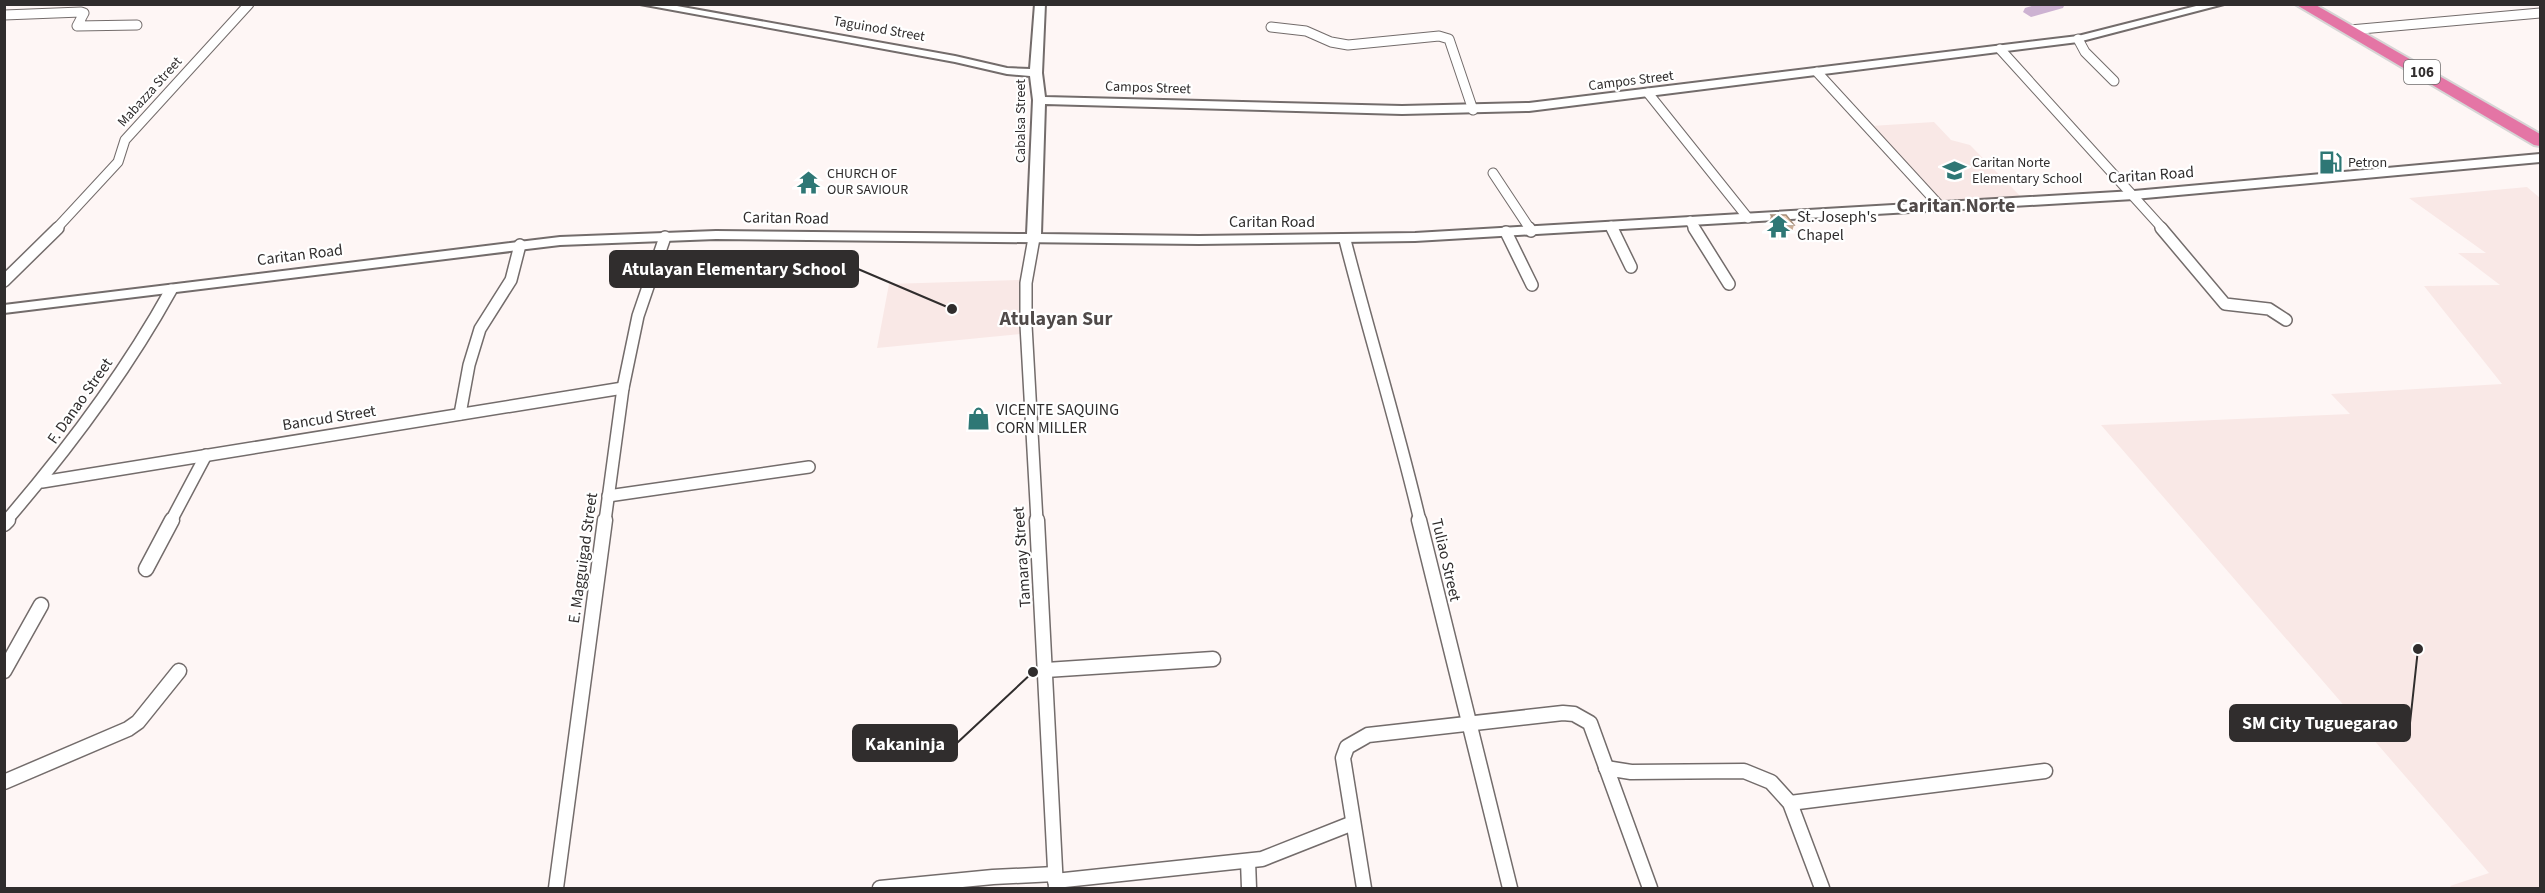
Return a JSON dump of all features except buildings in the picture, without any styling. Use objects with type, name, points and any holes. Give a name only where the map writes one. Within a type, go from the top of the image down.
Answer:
[{"type":"highway","name":"106","points":[[2302,4],[2541,141]]},
{"type":"street","name":"Mabazza Street","points":[[4,280],[102,182],[118,162],[125,140],[249,4]]},
{"type":"street","name":"Taguinod Street","points":[[645,4],[677,7],[955,58],[1007,71],[1036,73]]},
{"type":"street","name":"Cabalsa Street","points":[[1034,238],[1039,100],[1036,73],[1040,4]]},
{"type":"street","name":"Campos Street","points":[[1039,100],[1473,110],[1529,108],[2078,39],[2219,4]]},
{"type":"street","points":[[4,15],[81,12],[84,13],[77,26],[137,25]]},
{"type":"street","points":[[2350,30],[2541,12]]},
{"type":"street","points":[[1271,27],[1306,31],[1331,42],[1348,45],[1439,36],[1449,39],[1473,110]]},
{"type":"street","points":[[2078,39],[2085,52],[2114,81]]},
{"type":"street","points":[[2000,49],[2134,195],[2225,304],[2269,309],[2286,320]]},
{"type":"street","points":[[1817,72],[1940,206]]},
{"type":"street","points":[[1648,93],[1748,218]]},
{"type":"street","name":"Caritan Road","points":[[4,309],[520,245],[717,235],[1345,240],[2134,195],[2541,158]]},
{"type":"street","points":[[1493,173],[1531,231]]},
{"type":"street","points":[[1690,221],[1730,284]]},
{"type":"street","points":[[1611,226],[1631,267]]},
{"type":"street","points":[[1506,232],[1532,285]]},
{"type":"street","name":"E. Magguigad Street","points":[[556,888],[622,388],[638,316],[665,237]]},
{"type":"street","name":"Tamaray Street","points":[[1034,238],[1026,284],[1026,325],[1046,670],[1055,881]]},
{"type":"street","name":"Tuliao Street","points":[[1345,240],[1367,328],[1402,445],[1510,888]]},
{"type":"street","points":[[460,414],[469,365],[480,329],[511,280],[520,245]]},
{"type":"street","name":"F. Danao Street","points":[[4,524],[42,482],[149,331],[171,290]]},
{"type":"street","name":"Bancud Street","points":[[42,482],[622,388]]},
{"type":"street","points":[[146,569],[206,455]]},
{"type":"street","points":[[608,496],[809,467]]},
{"type":"street","points":[[4,671],[41,605]]},
{"type":"street","points":[[1046,670],[1213,659]]},
{"type":"street","points":[[4,782],[128,729],[138,722],[179,671]]},
{"type":"street","points":[[1364,888],[1343,758],[1347,747],[1368,735],[1574,714],[1590,723],[1650,888]]},
{"type":"street","points":[[1606,768],[1631,772],[1744,771],[1771,782],[1790,803],[1822,888]]},
{"type":"street","points":[[1790,803],[2045,771]]},
{"type":"street","points":[[880,888],[1055,881],[1248,861],[1275,855],[1290,846],[1353,823]]},
{"type":"street","points":[[1248,861],[1249,888]]},
{"type":"shaded area","name":"Caritan Norte Elementary School","points":[[1934,122],[1951,140],[1970,145],[2021,197],[1941,201],[1871,126]]},
{"type":"shaded area","points":[[2527,187],[2540,198],[2540,888],[2452,888],[2450,886],[2489,873],[2101,425],[2350,414],[2331,394],[2502,384],[2424,286],[2500,285],[2458,253],[2486,253],[2409,198]]},
{"type":"shaded area","points":[[1020,280],[1020,334],[877,348],[889,284]]},
{"type":"waterway","points":[[2031,12],[2057,4]]},
{"type":"place","name":"Petron","points":[[2330,163]]},
{"type":"place","name":"Caritan Norte Elementary School","points":[[1954,171]]},
{"type":"place","name":"CHURCH OF OUR SAVIOUR","points":[[809,182]]},
{"type":"place","name":"St. Joseph's Chapel","points":[[1779,226]]},
{"type":"place","name":"Atulayan Elementary School","points":[[952,309]]},
{"type":"place","name":"VICENTE SAQUING CORN MILLER","points":[[978,419]]},
{"type":"place","name":"SM City Tuguegarao","points":[[2418,649]]},
{"type":"place","name":"Kakaninja","points":[[1033,672]]},
{"type":"district","name":"Caritan Norte","points":[[1956,206]]},
{"type":"district","name":"Atulayan Sur","points":[[1056,319]]}]
